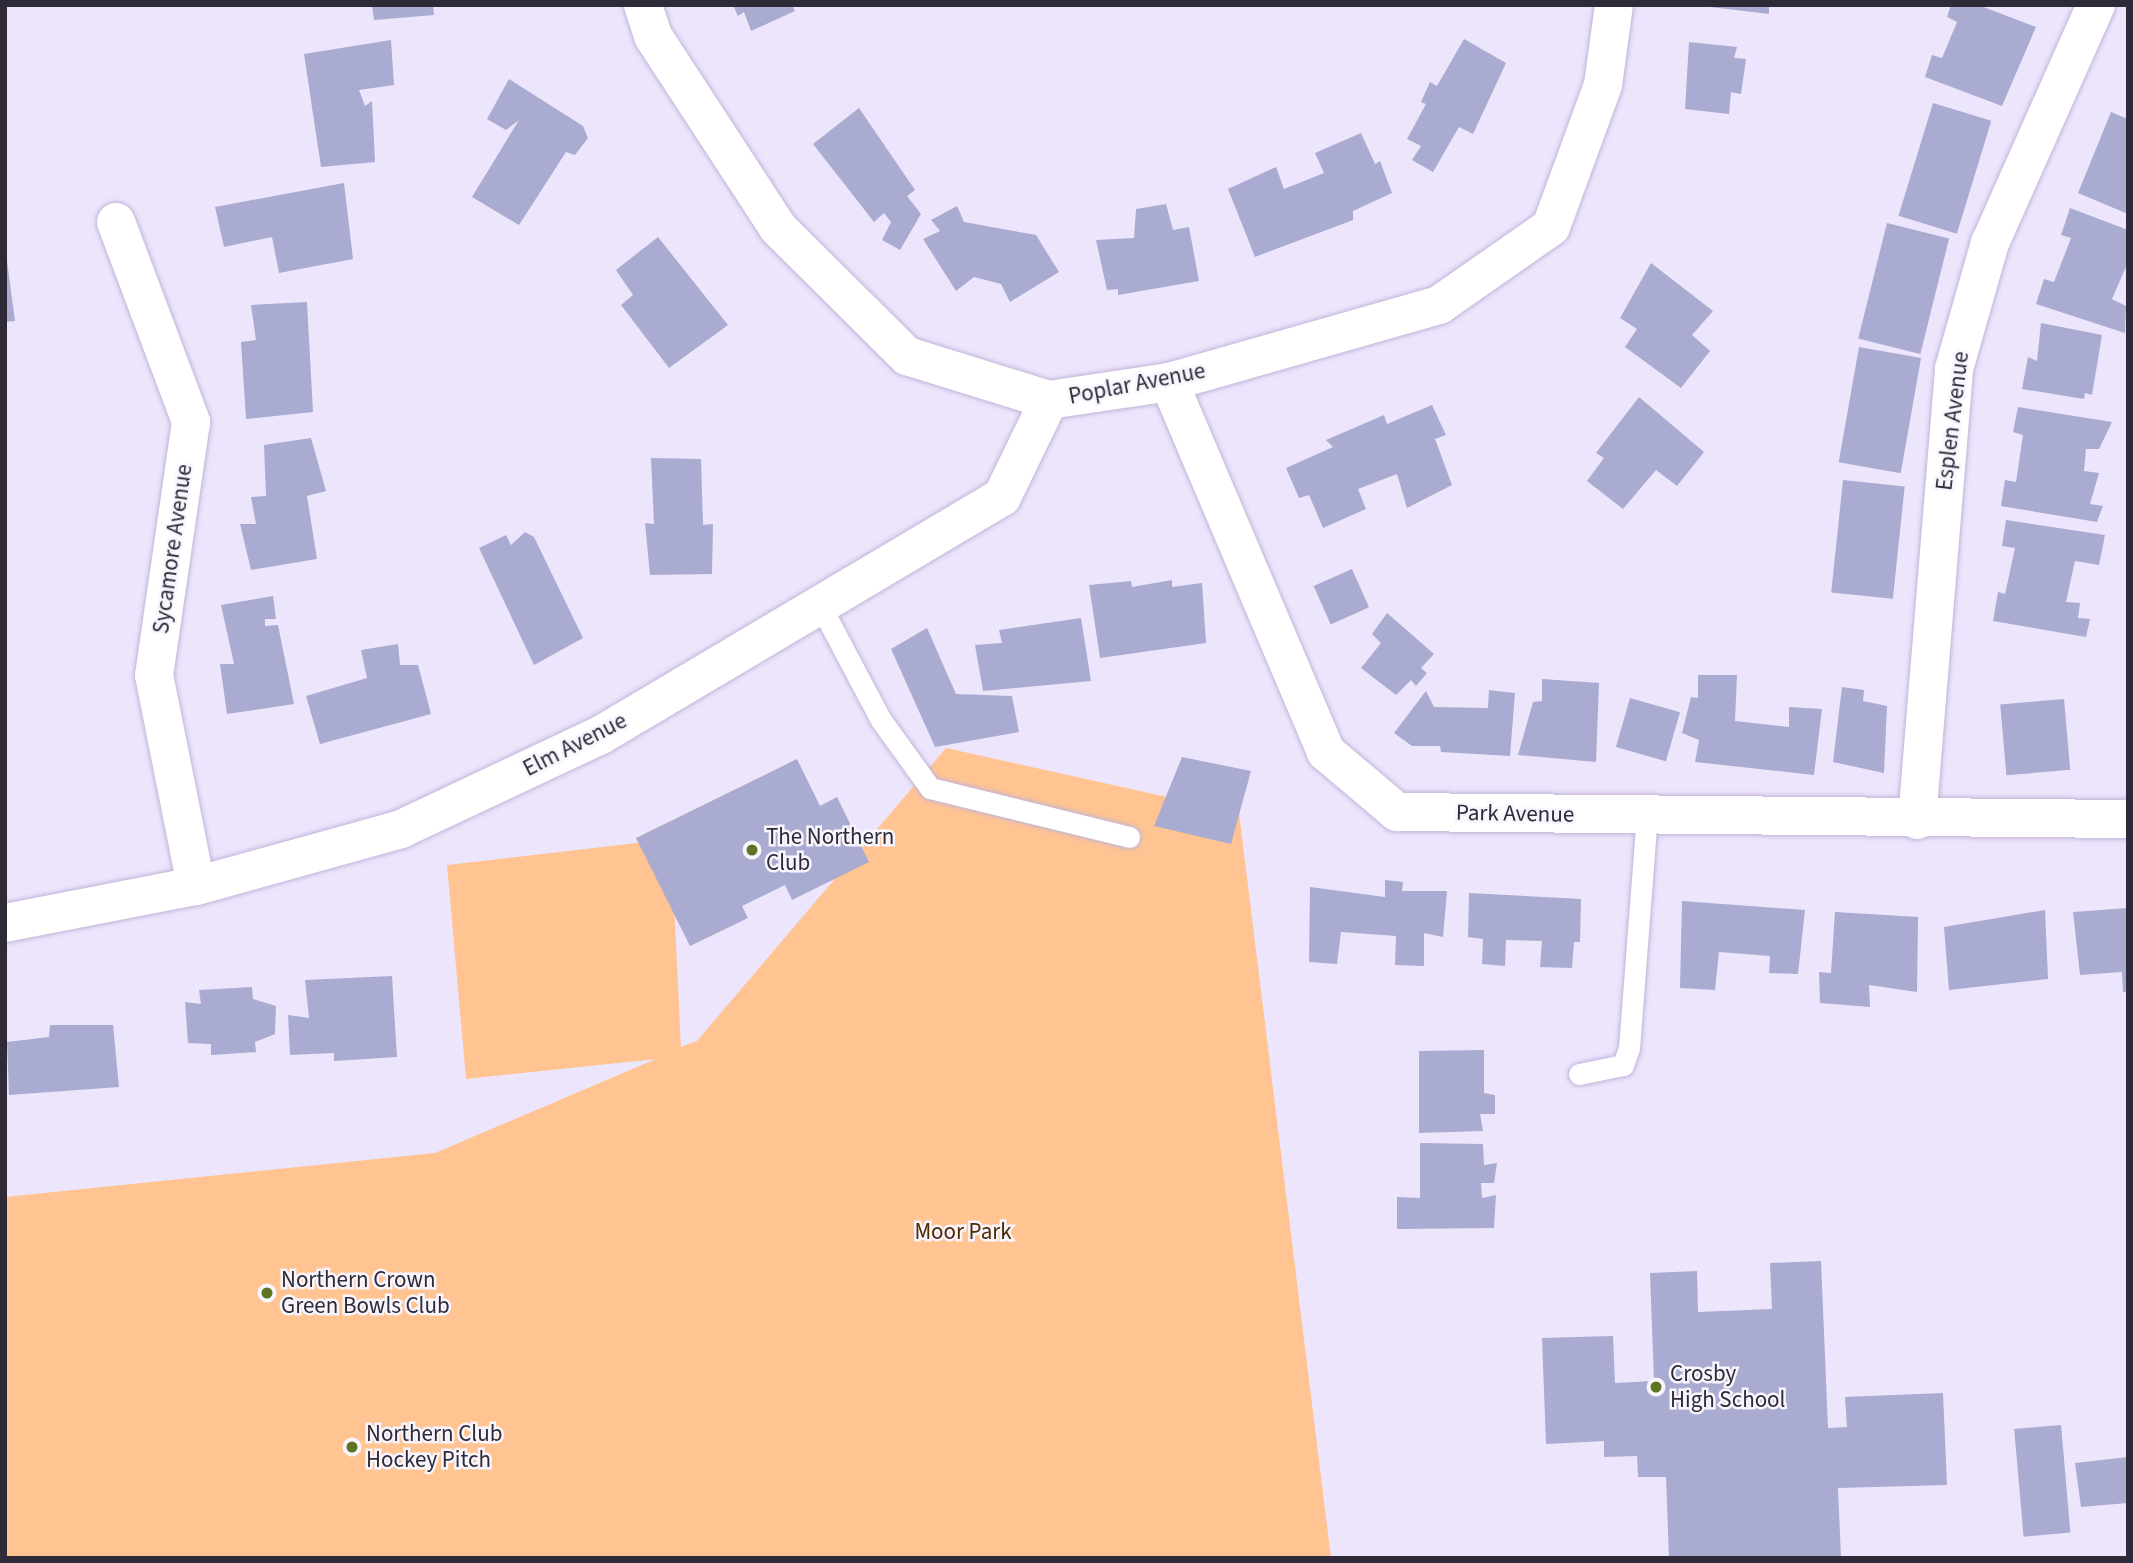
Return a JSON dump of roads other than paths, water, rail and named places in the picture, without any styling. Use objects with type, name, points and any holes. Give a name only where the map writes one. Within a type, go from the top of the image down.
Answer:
[{"type":"street","name":"Poplar Avenue","points":[[643,5],[653,36],[778,228],[908,356],[1049,401],[1169,382],[1439,305],[1551,227],[1603,85],[1614,5]]},
{"type":"street","name":"Esplen Avenue","points":[[1917,820],[1954,369],[1990,243],[2096,5]]},
{"type":"street","name":"Sycamore Avenue","points":[[116,222],[191,422],[154,675],[196,886]]},
{"type":"street","name":"Park Avenue","points":[[1169,382],[1326,752],[1397,812],[1917,820],[2128,818]]},
{"type":"street","name":"Elm Avenue","points":[[5,923],[196,886],[401,829],[601,735],[1002,497],[1049,401]]},
{"type":"lane","points":[[820,605],[881,720],[930,788],[1129,837]]},
{"type":"lane","points":[[1578,1073],[1623,1065],[1629,1048],[1647,816]]},
{"type":"place","name":"The Northern Club","points":[[752,850]]},
{"type":"place","name":"Northern Crown Green Bowls Club","points":[[267,1293]]},
{"type":"place","name":"Crosby High School","points":[[1656,1387]]},
{"type":"place","name":"Northern Club Hockey Pitch","points":[[352,1447]]},
{"type":"park label","name":"Moor Park","points":[[963,1232]]}]
